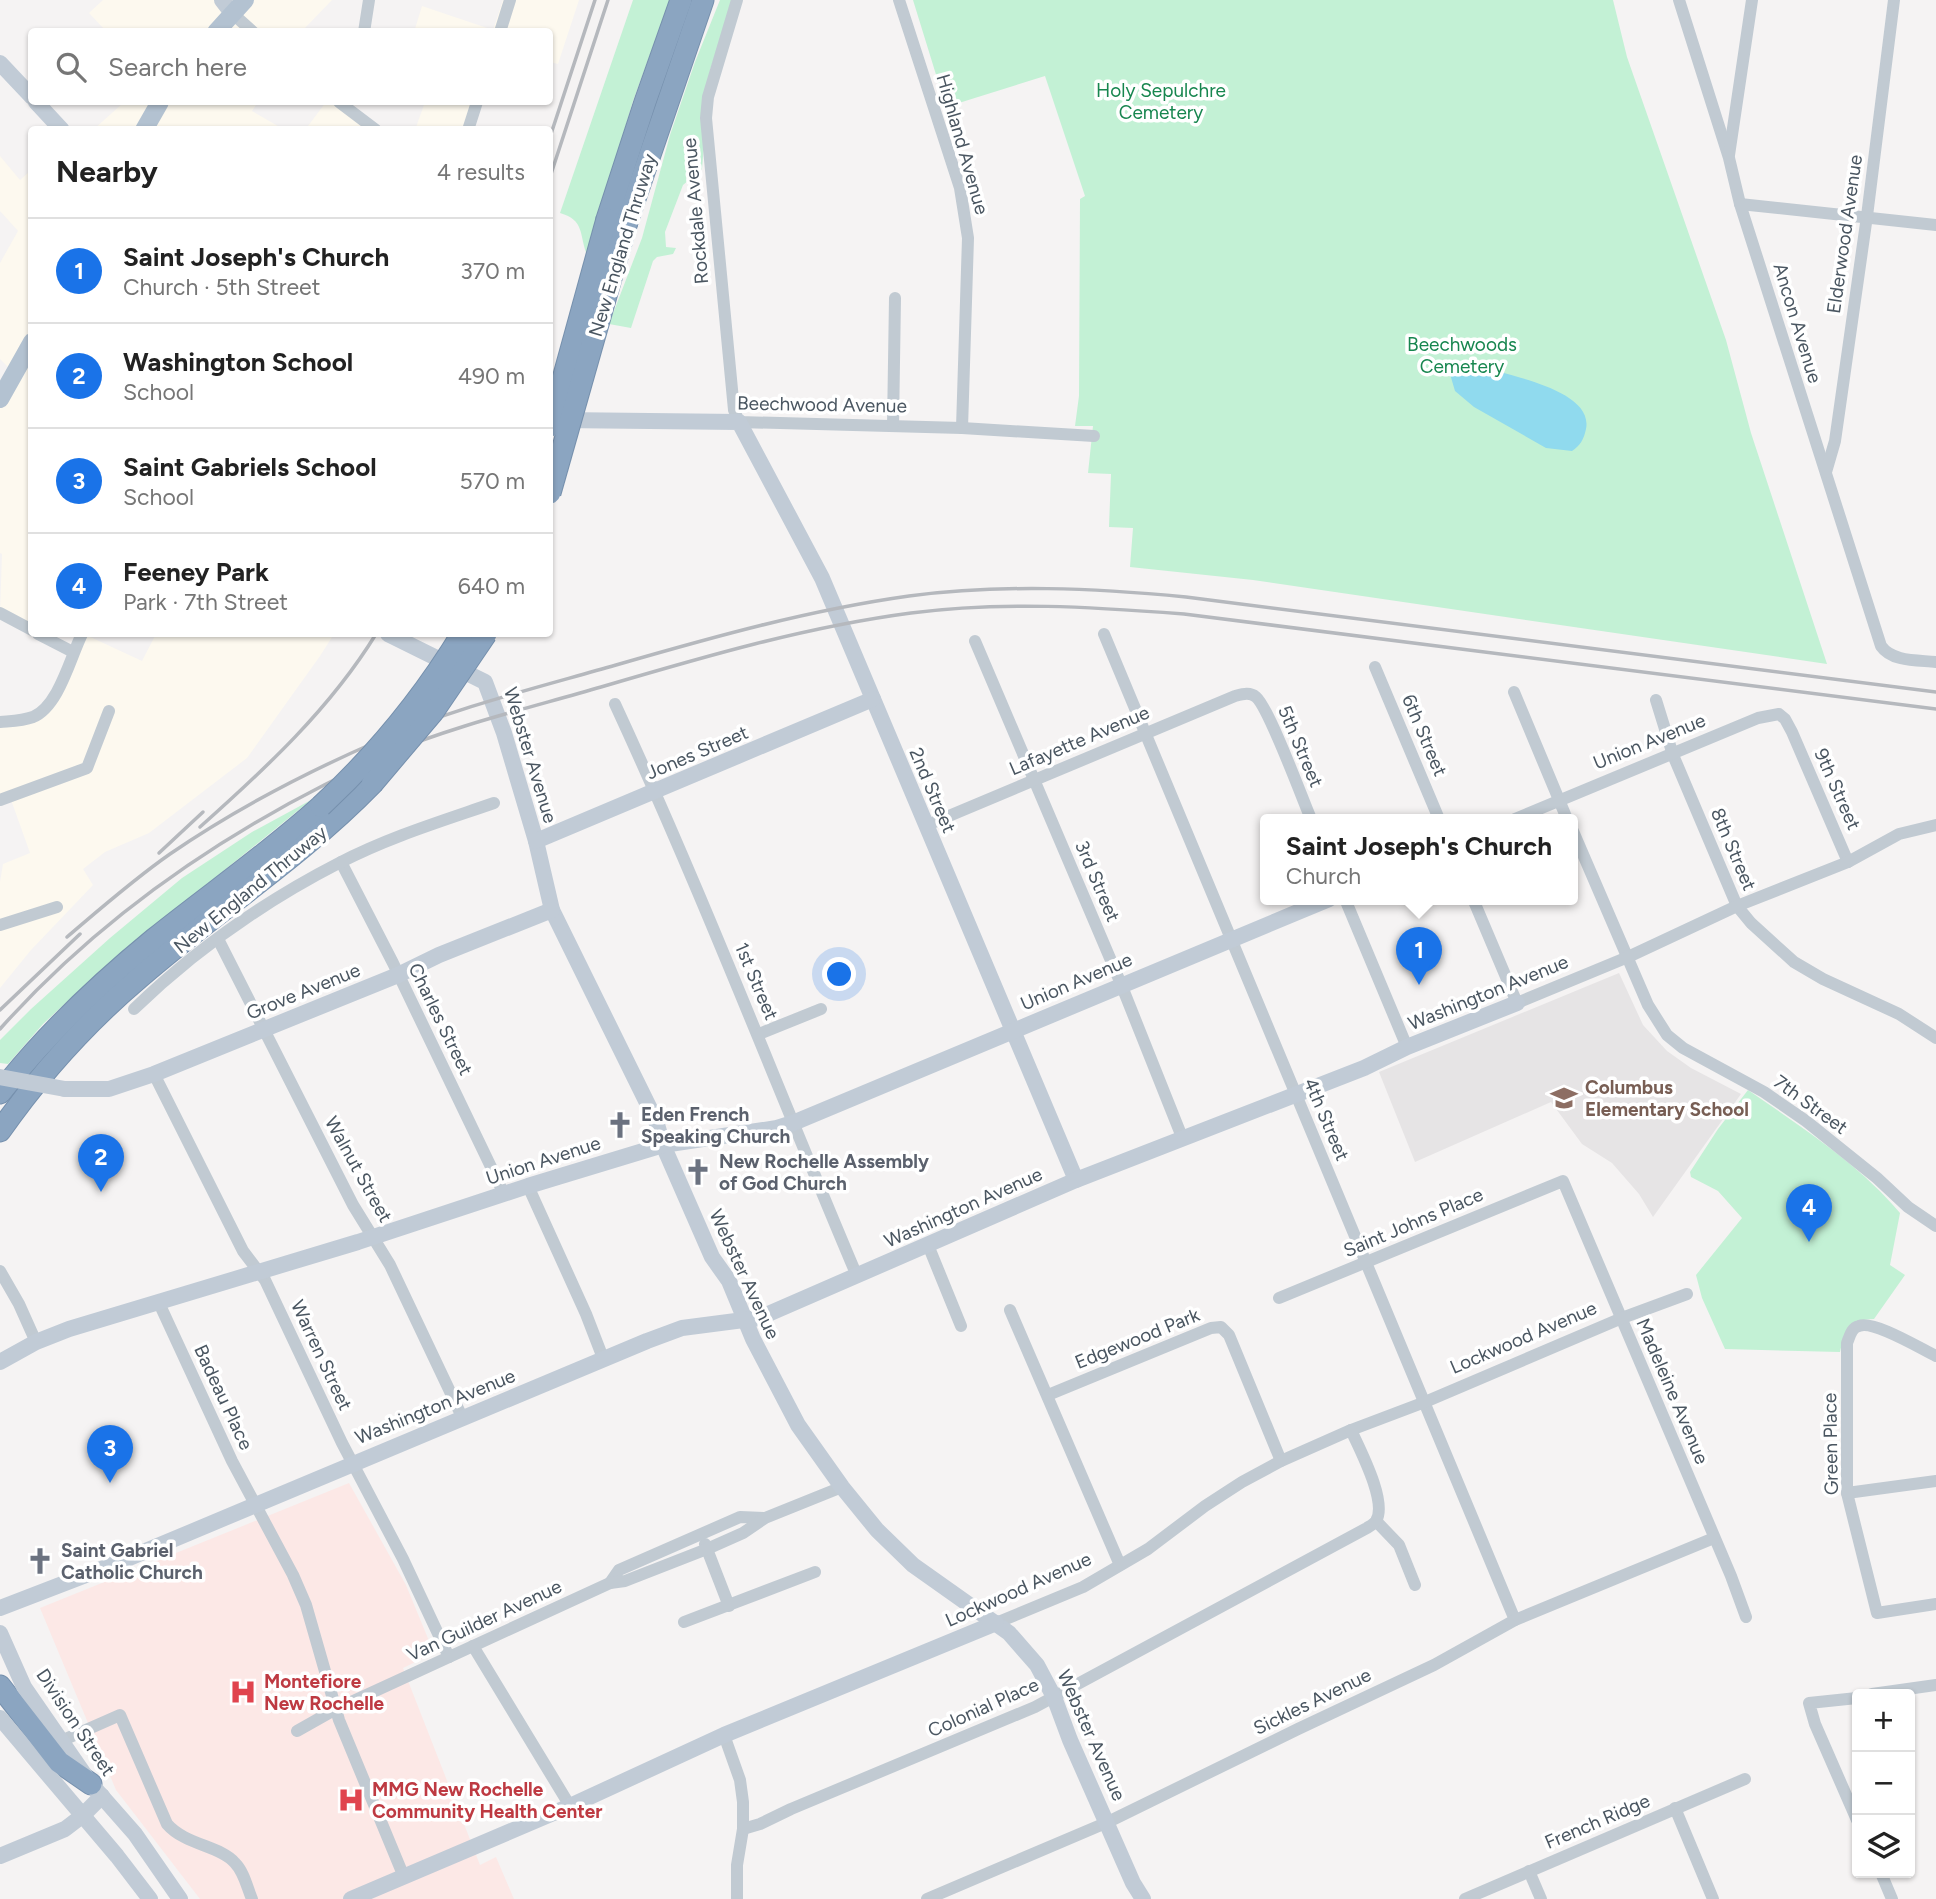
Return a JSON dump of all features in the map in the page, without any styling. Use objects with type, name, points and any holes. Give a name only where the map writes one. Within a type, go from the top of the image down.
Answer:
[{"type":"highway","name":"New England Thruway","points":[[553,481],[645,102],[681,0]]},
{"type":"highway","name":"New England Thruway","points":[[553,414],[617,221],[703,0]]},
{"type":"highway","name":"New England Thruway","points":[[0,1093],[44,1041],[98,987],[156,938],[270,850],[361,767],[399,724],[461,637]]},
{"type":"highway","name":"New England Thruway","points":[[0,1131],[58,1056],[112,1002],[305,847],[372,784],[428,720],[484,637]]},
{"type":"highway","points":[[0,1686],[59,1762],[96,1790]]},
{"type":"main road","points":[[218,28],[227,7],[245,0]]},
{"type":"main road","points":[[146,126],[158,105]]},
{"type":"main road","points":[[0,399],[26,369]]},
{"type":"street","points":[[365,28],[369,0]]},
{"type":"street","points":[[501,28],[510,0]]},
{"type":"street","name":"Rockdale Avenue","points":[[737,0],[708,97],[706,118],[734,410],[738,422]]},
{"type":"street","name":"Highland Avenue","points":[[899,0],[960,188],[966,219],[968,238],[962,428]]},
{"type":"street","name":"Ancon Avenue","points":[[1679,0],[1729,158],[1740,204],[1876,630],[1884,650],[1889,654],[1936,662]]},
{"type":"street","points":[[1729,158],[1752,0]]},
{"type":"street","name":"Elderwood Avenue","points":[[1826,472],[1835,441],[1894,0]]},
{"type":"street","points":[[227,7],[249,28]]},
{"type":"street","points":[[0,63],[28,93]]},
{"type":"street","points":[[39,105],[58,126]]},
{"type":"street","points":[[346,105],[371,126]]},
{"type":"street","points":[[469,126],[476,105]]},
{"type":"street","points":[[1740,204],[1936,225]]},
{"type":"street","points":[[893,426],[895,298]]},
{"type":"street","name":"Beechwood Avenue","points":[[553,423],[738,422],[962,428],[1094,436]]},
{"type":"street","name":"2nd Street","points":[[738,422],[822,578],[1076,1180]]},
{"type":"street","points":[[0,613],[28,628]]},
{"type":"street","name":"4th Street","points":[[1104,634],[1515,1620]]},
{"type":"street","points":[[44,637],[73,652]]},
{"type":"street","points":[[0,722],[21,720],[43,711],[53,701],[80,637]]},
{"type":"street","name":"Webster Avenue","points":[[393,637],[485,682],[504,733],[536,841],[552,910],[656,1121],[663,1145],[712,1257],[729,1281],[752,1339],[798,1425],[842,1487],[877,1530],[913,1565],[996,1623],[1030,1655],[1054,1697],[1133,1883],[1143,1899]]},
{"type":"street","name":"3rd Street","points":[[975,642],[1121,985],[1182,1137]]},
{"type":"street","name":"6th Street","points":[[1376,667],[1437,814]]},
{"type":"street","points":[[1514,692],[1565,814]]},
{"type":"street","name":"Lafayette Avenue","points":[[925,826],[1236,695],[1249,693]]},
{"type":"street","name":"5th Street","points":[[1249,693],[1256,696],[1267,714],[1309,814]]},
{"type":"street","name":"Jones Street","points":[[536,841],[873,699]]},
{"type":"street","name":"8th Street","points":[[1656,700],[1673,755],[1738,906],[1751,923],[1794,961],[1823,979],[1899,1014],[1936,1038]]},
{"type":"street","name":"1st Street","points":[[615,704],[656,792],[759,1034],[857,1276]]},
{"type":"street","points":[[0,800],[88,768],[109,711]]},
{"type":"street","name":"Union Avenue","points":[[1526,814],[1766,715],[1779,714],[1792,732]]},
{"type":"street","name":"9th Street","points":[[1792,732],[1848,862]]},
{"type":"street","points":[[134,1009],[177,970],[257,911],[341,862],[411,831],[495,803]]},
{"type":"street","name":"Washington Avenue","points":[[0,1608],[117,1563],[603,1358],[682,1328],[759,1318],[1076,1180],[1364,1068],[1628,957],[1738,906],[1848,862],[1899,834],[1936,825]]},
{"type":"street","name":"7th Street","points":[[1578,842],[1648,1005],[1667,1035],[1683,1048],[1764,1092],[1806,1121],[1877,1178],[1908,1207],[1936,1226]]},
{"type":"street","name":"Charles Street","points":[[341,862],[504,1194]]},
{"type":"street","name":"Union Avenue","points":[[0,1362],[69,1329],[663,1145],[777,1128],[793,1123],[1315,905]]},
{"type":"street","points":[[1348,905],[1408,1048]]},
{"type":"street","points":[[1476,905],[1517,1003]]},
{"type":"street","points":[[0,925],[57,907]]},
{"type":"street","name":"Grove Avenue","points":[[0,1077],[65,1089],[108,1089],[154,1074],[552,910]]},
{"type":"street","name":"Walnut Street","points":[[218,939],[353,1205],[374,1236],[463,1419]]},
{"type":"street","points":[[759,1034],[821,1009]]},
{"type":"street","name":"Warren Street","points":[[154,1074],[243,1251],[265,1280],[449,1657]]},
{"type":"street","name":"Saint Johns Place","points":[[1279,1298],[1563,1181]]},
{"type":"street","name":"Madeleine Avenue","points":[[1563,1181],[1746,1616]]},
{"type":"street","points":[[528,1186],[603,1358]]},
{"type":"street","points":[[928,1245],[961,1326]]},
{"type":"street","points":[[0,1270],[37,1342]]},
{"type":"street","name":"Lockwood Avenue","points":[[351,1899],[570,1806],[724,1735],[1073,1591],[1148,1549],[1233,1488],[1281,1461],[1622,1318],[1687,1294]]},
{"type":"street","name":"Badeau Place","points":[[159,1303],[254,1506],[306,1605],[336,1709],[404,1877]]},
{"type":"street","points":[[1010,1310],[1120,1565]]},
{"type":"street","name":"Green Place","points":[[1936,1356],[1869,1324],[1856,1327],[1847,1343],[1847,1493],[1877,1613],[1936,1604]]},
{"type":"street","name":"Edgewood Park","points":[[1048,1395],[1210,1328],[1221,1327],[1226,1329],[1229,1335],[1281,1461]]},
{"type":"street","points":[[1351,1430],[1373,1482],[1379,1510],[1376,1521],[1399,1545],[1415,1585]]},
{"type":"street","points":[[1847,1493],[1936,1480]]},
{"type":"street","name":"Van Guilder Avenue","points":[[297,1731],[336,1709],[610,1583],[625,1581],[707,1549],[743,1533],[765,1518],[842,1487]]},
{"type":"street","name":"Van Guilder Avenue","points":[[610,1583],[619,1570],[740,1517],[765,1518]]},
{"type":"street","name":"Colonial Place","points":[[743,1829],[1054,1697],[1352,1537],[1376,1521]]},
{"type":"street","points":[[700,1534],[729,1606]]},
{"type":"street","name":"Sickles Avenue","points":[[927,1899],[1108,1822],[1434,1665],[1515,1620],[1714,1538]]},
{"type":"street","points":[[684,1622],[815,1572]]},
{"type":"street","name":"Division Street","points":[[0,1633],[24,1687],[96,1790],[135,1834],[180,1899]]},
{"type":"street","points":[[473,1646],[570,1806]]},
{"type":"street","points":[[1906,1689],[1936,1685]]},
{"type":"street","points":[[1852,1699],[1809,1703],[1815,1724],[1855,1815]]},
{"type":"street","points":[[61,1741],[120,1715],[167,1824],[185,1838],[234,1862],[241,1871],[252,1899]]},
{"type":"street","points":[[0,1718],[150,1899]]},
{"type":"street","points":[[724,1735],[740,1780],[743,1829],[737,1865],[737,1899]]},
{"type":"street","name":"French Ridge","points":[[1465,1899],[1745,1779]]},
{"type":"street","points":[[0,1856],[65,1829],[82,1816],[96,1790]]},
{"type":"street","points":[[1675,1808],[1713,1899]]},
{"type":"street","points":[[1529,1871],[1541,1899]]},
{"type":"street","points":[[1883,1878],[1892,1899]]},
{"type":"shaded area","points":[[103,0],[332,0],[305,28],[103,28],[89,13]]},
{"type":"shaded area","points":[[503,0],[579,0],[558,64],[553,63],[553,28],[494,28]]},
{"type":"shaded area","points":[[422,6],[487,28],[415,28]]},
{"type":"shaded area","points":[[121,105],[256,105],[252,111],[278,126],[97,126]]},
{"type":"shaded area","points":[[324,105],[339,105],[366,126],[308,126]]},
{"type":"shaded area","points":[[424,105],[476,105],[468,126],[416,126]]},
{"type":"shaded area","points":[[0,156],[20,180],[28,173],[28,627],[0,613],[0,394],[13,372],[0,359],[0,263],[18,231],[0,211]]},
{"type":"shaded area","points":[[85,637],[90,637],[142,661],[154,637],[332,637],[247,758],[149,833],[105,852],[83,869],[93,885],[31,950],[0,988],[0,882],[3,864],[30,853],[9,794],[0,797],[0,721],[36,717]]},
{"type":"shaded area","name":"Columbus Elementary School","points":[[1619,973],[1643,1025],[1667,1051],[1691,1068],[1741,1094],[1653,1217],[1639,1194],[1612,1163],[1582,1144],[1551,1102],[1415,1162],[1379,1072]]},
{"type":"shaded area","name":"Montefiore New Rochelle","points":[[349,1483],[406,1585],[434,1653],[403,1668],[480,1865],[496,1857],[514,1899],[200,1899],[116,1790],[40,1608]]},
{"type":"green space","points":[[633,0],[670,0],[633,101],[587,255],[577,224],[560,213]]},
{"type":"green space","points":[[720,0],[734,0],[710,70],[702,169],[683,185],[665,232],[666,247],[676,248],[673,254],[657,257],[653,261],[631,328],[609,324],[642,238],[670,135],[695,62]]},
{"type":"green space","name":"Beechwoods Cemetery","points":[[913,0],[1613,0],[1627,57],[1726,340],[1751,433],[1827,664],[1253,580],[1130,567],[1133,528],[1109,527],[1111,474],[1088,473],[1093,426],[1075,426],[1079,396],[1080,199],[1085,196],[1045,76],[946,107]]},
{"type":"green space","points":[[311,800],[100,971],[43,1024],[8,1064],[0,1063],[0,1040],[110,938],[182,878],[252,832]]},
{"type":"green space","points":[[1748,1090],[1847,1162],[1900,1213],[1890,1265],[1905,1275],[1874,1319],[1859,1321],[1850,1327],[1840,1352],[1725,1349],[1702,1298],[1696,1275],[1742,1218],[1718,1191],[1691,1177],[1690,1172]]},
{"type":"water","points":[[1468,363],[1542,385],[1569,398],[1580,407],[1585,417],[1583,439],[1572,451],[1546,448],[1474,407],[1455,391],[1450,374]]},
{"type":"railway","points":[[553,128],[595,0]]},
{"type":"railway","points":[[553,168],[608,0]]},
{"type":"railway","points":[[67,937],[117,894],[219,822],[296,779],[405,730],[495,699],[725,635],[835,609],[909,596],[978,590],[1048,589],[1186,597],[1936,692]]},
{"type":"railway","points":[[0,1029],[72,956],[151,891],[236,834],[369,762],[464,726],[678,665],[754,644],[871,619],[945,609],[1013,606],[1081,607],[1184,614],[1936,709]]},
{"type":"railway","points":[[200,827],[272,760],[317,713],[374,637]]},
{"type":"railway","points":[[159,853],[203,812]]},
{"type":"railway","points":[[0,1010],[80,934]]},
{"type":"place","name":"Saint Joseph's Church","points":[[1419,985]]},
{"type":"place","name":"Columbus Elementary School","points":[[1564,1098]]},
{"type":"place","name":"Eden French Speaking Church","points":[[620,1125]]},
{"type":"place","name":"New Rochelle Assembly of God Church","points":[[698,1172]]},
{"type":"place","name":"Washington School","points":[[101,1192]]},
{"type":"place","name":"Feeney Park","points":[[1809,1242]]},
{"type":"place","name":"Saint Gabriels School","points":[[110,1483]]},
{"type":"place","name":"Saint Gabriel Catholic Church","points":[[40,1561]]},
{"type":"place","name":"Montefiore New Rochelle","points":[[243,1692]]},
{"type":"place","name":"MMG New Rochelle Community Health Center","points":[[351,1800]]},
{"type":"park label","name":"Holy Sepulchre Cemetery","points":[[1161,101]]}]
